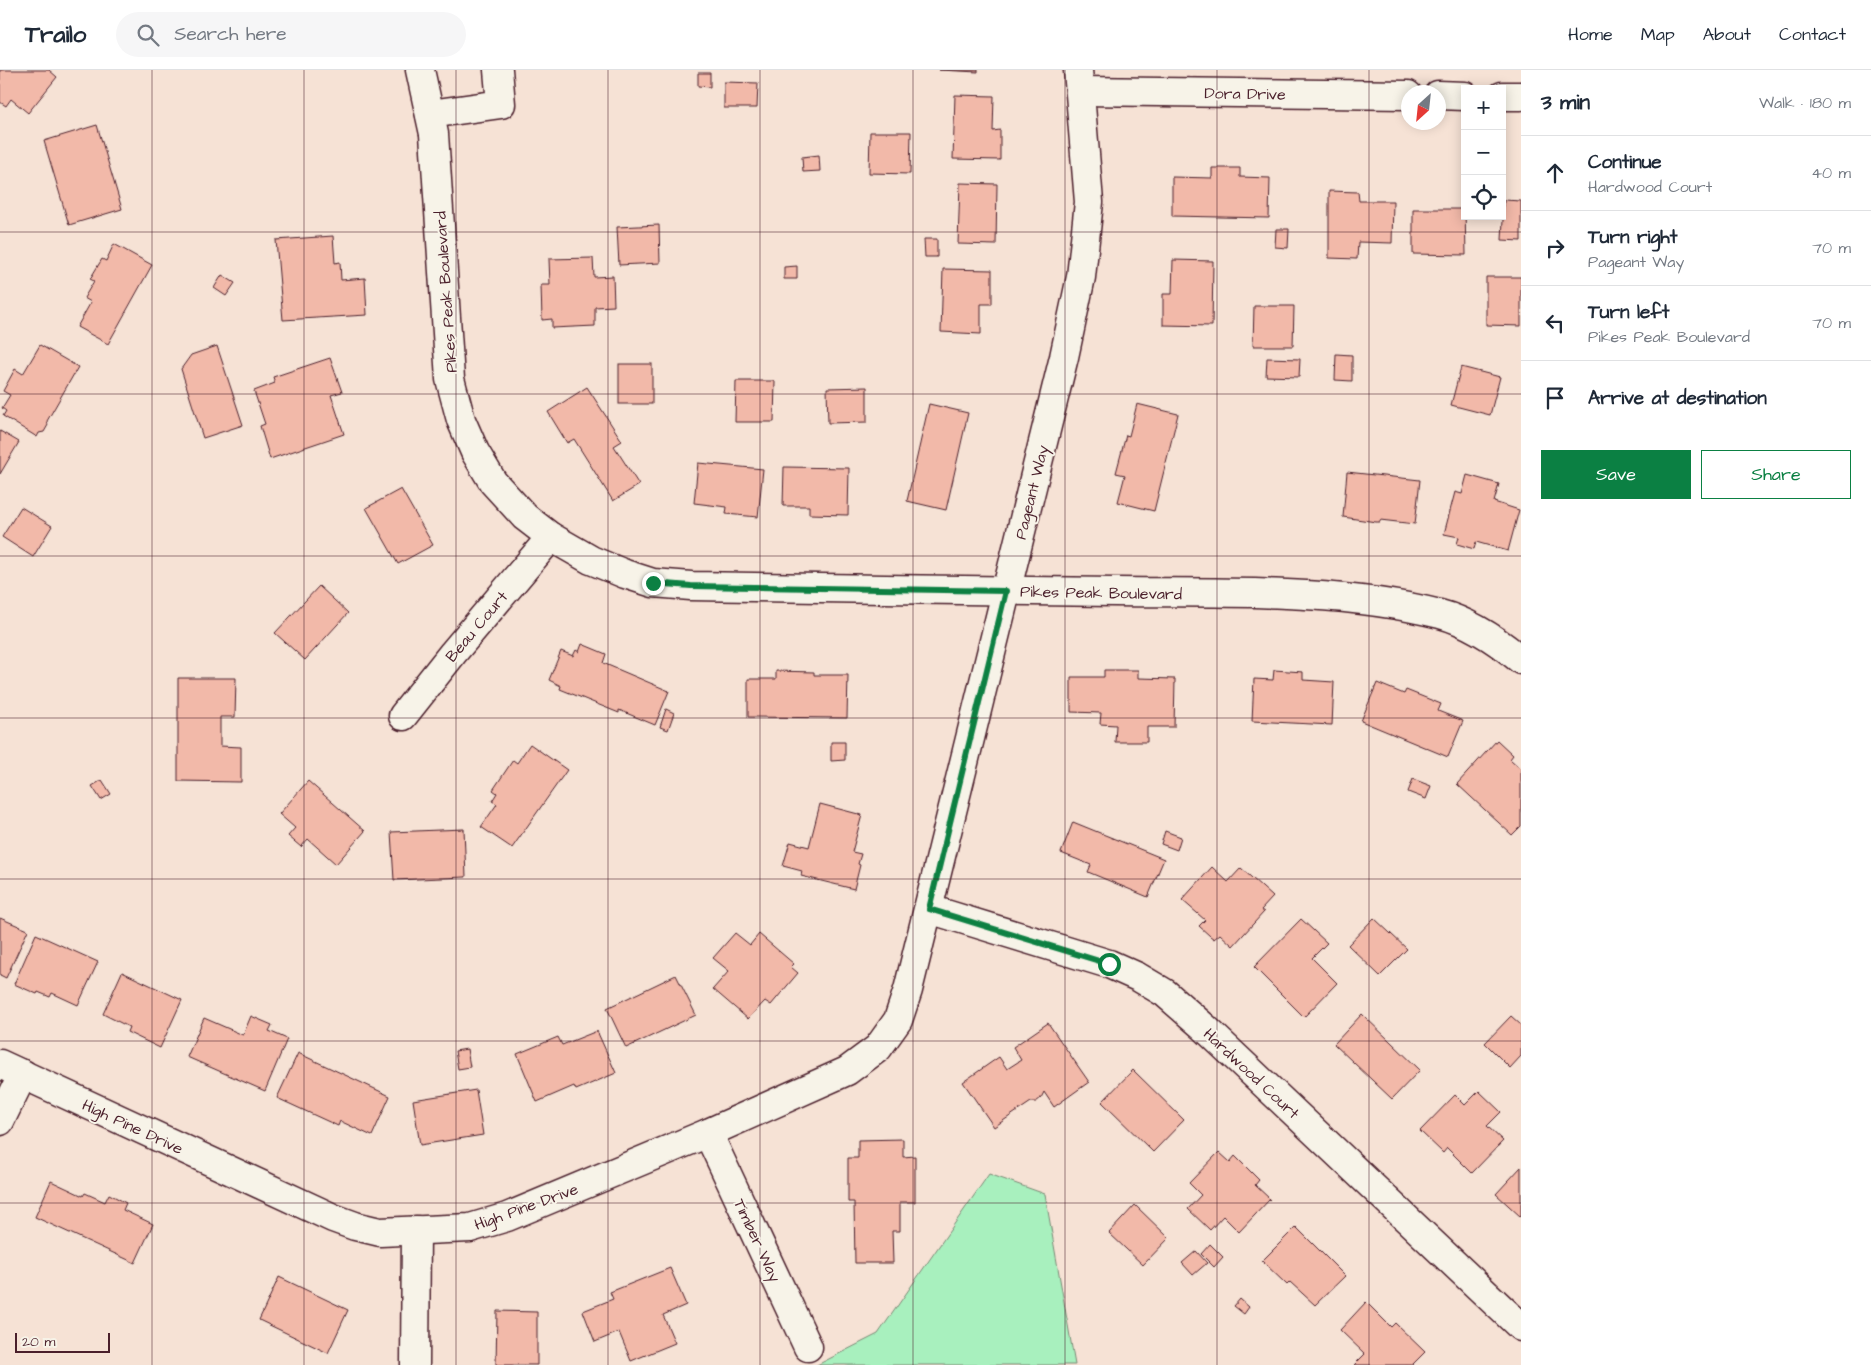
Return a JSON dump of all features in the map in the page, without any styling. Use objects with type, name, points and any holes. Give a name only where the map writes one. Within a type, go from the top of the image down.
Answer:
[{"type":"street","name":"Pikes Peak Boulevard","points":[[420,70],[434,134],[450,378],[461,420],[475,452],[493,482],[525,517],[551,538],[590,560],[653,583],[691,586],[1254,594],[1369,600],[1442,615],[1473,628],[1503,645],[1521,660]]},
{"type":"street","points":[[430,114],[501,104],[498,70]]},
{"type":"street","name":"Dora Drive","points":[[1079,80],[1401,95]]},
{"type":"street","name":"Pageant Way","points":[[929,909],[1064,357],[1081,277],[1089,202],[1079,80]]},
{"type":"street","points":[[1446,95],[1461,96]]},
{"type":"street","points":[[1506,96],[1521,96]]},
{"type":"street","name":"Beau Court","points":[[403,716],[453,653],[551,538]]},
{"type":"street","name":"High Pine Drive","points":[[11,1069],[333,1218],[356,1226],[380,1232],[470,1228],[507,1217],[708,1133],[847,1071],[878,1048],[898,1020],[908,990],[929,909]]},
{"type":"street","name":"Hardwood Court","points":[[929,909],[1109,964],[1138,977],[1165,993],[1211,1034],[1521,1327]]},
{"type":"street","points":[[0,1121],[11,1069]]},
{"type":"street","name":"Timber Way","points":[[708,1133],[808,1347]]},
{"type":"street","points":[[415,1365],[416,1230]]},
{"type":"green space","points":[[989,1174],[1045,1194],[1075,1365],[817,1365],[878,1334]]},
{"type":"building","points":[[0,70],[49,70],[57,77],[28,113],[11,99],[6,106],[0,102]]},
{"type":"building","points":[[939,70],[978,70],[978,72]]},
{"type":"building","points":[[698,73],[710,73],[710,87],[698,86]]},
{"type":"building","points":[[724,82],[758,83],[757,108],[724,108]]},
{"type":"building","points":[[955,95],[994,96],[993,131],[1000,130],[1000,160],[953,159]]},
{"type":"building","points":[[97,125],[122,209],[69,225],[44,141]]},
{"type":"building","points":[[870,132],[911,132],[910,174],[869,173]]},
{"type":"building","points":[[819,155],[820,171],[803,172],[802,157]]},
{"type":"building","points":[[1212,168],[1240,168],[1240,177],[1270,178],[1269,218],[1172,216],[1172,177],[1212,178]]},
{"type":"building","points":[[960,183],[997,184],[996,245],[958,244]]},
{"type":"building","points":[[1329,191],[1358,192],[1359,201],[1393,201],[1392,243],[1358,242],[1357,259],[1329,258]]},
{"type":"building","points":[[1506,200],[1521,201],[1521,241],[1502,240],[1503,220],[1506,220]]},
{"type":"building","points":[[1413,209],[1461,209],[1461,220],[1465,220],[1466,255],[1413,254]]},
{"type":"building","points":[[659,225],[660,263],[619,265],[617,227]]},
{"type":"building","points":[[1276,229],[1289,229],[1288,248],[1275,247]]},
{"type":"building","points":[[333,236],[335,263],[340,262],[341,280],[365,278],[367,315],[283,320],[276,240]]},
{"type":"building","points":[[924,239],[937,239],[937,257],[925,257]]},
{"type":"building","points":[[114,244],[152,265],[108,344],[77,327],[91,302],[84,298],[94,281],[90,279],[102,259],[106,261]]},
{"type":"building","points":[[593,258],[594,277],[613,276],[614,306],[595,307],[595,326],[552,328],[552,319],[542,320],[541,285],[550,285],[549,259]]},
{"type":"building","points":[[1173,260],[1213,261],[1212,326],[1163,325],[1163,294],[1172,294]]},
{"type":"building","points":[[797,266],[797,279],[784,279],[784,267]]},
{"type":"building","points":[[943,269],[992,270],[992,304],[981,304],[981,334],[941,332]]},
{"type":"building","points":[[222,275],[235,283],[226,296],[214,288]]},
{"type":"building","points":[[1486,277],[1521,277],[1521,326],[1486,325]]},
{"type":"building","points":[[1254,306],[1294,306],[1293,346],[1253,346]]},
{"type":"building","points":[[40,345],[78,367],[47,421],[48,425],[44,432],[39,433],[37,437],[3,416],[6,411],[2,408],[10,395],[3,391],[15,369],[23,374]]},
{"type":"building","points":[[217,346],[243,425],[203,438],[181,369],[191,355]]},
{"type":"building","points":[[1336,354],[1352,355],[1352,381],[1335,380]]},
{"type":"building","points":[[330,358],[342,392],[331,395],[344,434],[270,459],[260,426],[265,424],[254,391],[275,383],[273,377]]},
{"type":"building","points":[[1267,358],[1300,359],[1299,377],[1266,376]]},
{"type":"building","points":[[619,364],[652,364],[652,404],[619,404]]},
{"type":"building","points":[[1461,367],[1500,377],[1490,415],[1451,405]]},
{"type":"building","points":[[736,381],[775,381],[774,422],[735,422]]},
{"type":"building","points":[[587,387],[622,441],[614,446],[639,485],[613,501],[574,439],[567,443],[548,412]]},
{"type":"building","points":[[867,387],[867,422],[828,423],[827,388]]},
{"type":"building","points":[[929,404],[968,413],[946,510],[907,501]]},
{"type":"building","points":[[1137,404],[1178,414],[1154,511],[1118,502],[1125,475],[1116,473],[1126,435],[1129,436]]},
{"type":"building","points":[[0,431],[19,442],[0,474]]},
{"type":"building","points":[[698,463],[763,469],[758,517],[726,514],[727,507],[694,503]]},
{"type":"building","points":[[784,467],[849,468],[848,515],[809,514],[809,506],[783,506]]},
{"type":"building","points":[[1347,472],[1420,480],[1415,524],[1380,520],[1380,522],[1376,522],[1343,517]]},
{"type":"building","points":[[1467,475],[1499,484],[1494,502],[1519,510],[1508,551],[1476,542],[1474,549],[1457,544],[1459,537],[1444,534],[1455,492],[1462,494]]},
{"type":"building","points":[[401,489],[433,545],[398,564],[366,508]]},
{"type":"building","points":[[21,507],[52,526],[33,557],[2,537]]},
{"type":"building","points":[[319,586],[348,613],[305,660],[275,633]]},
{"type":"building","points":[[582,644],[606,654],[603,663],[669,691],[655,725],[619,710],[619,713],[560,689],[561,686],[549,680],[561,651],[573,656],[576,650],[579,652]]},
{"type":"building","points":[[1104,670],[1138,670],[1138,678],[1175,679],[1174,727],[1147,727],[1147,742],[1115,742],[1116,725],[1100,724],[1101,713],[1071,712],[1071,677],[1104,677]]},
{"type":"building","points":[[1274,670],[1303,672],[1303,680],[1334,682],[1332,725],[1252,721],[1254,679],[1273,680]]},
{"type":"building","points":[[776,671],[814,672],[814,675],[848,675],[847,718],[748,717],[748,679],[776,679]]},
{"type":"building","points":[[178,678],[236,678],[235,717],[220,717],[220,746],[241,747],[241,782],[178,781]]},
{"type":"building","points":[[1377,683],[1404,694],[1406,690],[1441,704],[1438,711],[1463,721],[1448,757],[1361,721]]},
{"type":"building","points":[[666,709],[674,713],[668,730],[660,727]]},
{"type":"building","points":[[1497,740],[1513,755],[1510,759],[1521,769],[1521,826],[1512,835],[1457,784]]},
{"type":"building","points":[[831,742],[845,742],[845,760],[831,761]]},
{"type":"building","points":[[530,744],[567,770],[512,848],[481,827],[497,804],[492,801],[497,793],[493,790],[513,760],[517,763]]},
{"type":"building","points":[[1413,779],[1431,786],[1426,799],[1408,792]]},
{"type":"building","points":[[102,780],[111,794],[101,800],[92,786]]},
{"type":"building","points":[[308,781],[365,831],[336,864],[308,839],[301,847],[288,836],[295,828],[279,814]]},
{"type":"building","points":[[820,804],[862,815],[852,852],[861,854],[854,889],[801,876],[802,871],[783,866],[790,842],[809,847]]},
{"type":"building","points":[[1073,822],[1164,859],[1148,897],[1088,872],[1091,865],[1061,853]]},
{"type":"building","points":[[464,829],[466,877],[394,880],[391,832]]},
{"type":"building","points":[[1165,831],[1181,837],[1177,850],[1161,844]]},
{"type":"building","points":[[1212,867],[1228,882],[1241,868],[1273,897],[1261,910],[1264,912],[1233,946],[1220,934],[1214,939],[1210,936],[1199,926],[1205,920],[1182,900]]},
{"type":"building","points":[[0,918],[28,930],[6,978],[0,975]]},
{"type":"building","points":[[1374,918],[1407,949],[1380,976],[1348,945]]},
{"type":"building","points":[[1301,919],[1327,943],[1312,958],[1337,983],[1304,1017],[1254,967]]},
{"type":"building","points":[[735,933],[750,945],[759,934],[794,964],[791,967],[798,973],[771,1005],[765,1001],[748,1019],[713,989],[729,971],[713,958]]},
{"type":"building","points":[[36,934],[98,962],[78,1005],[52,993],[50,997],[38,992],[37,994],[14,984]]},
{"type":"building","points":[[122,972],[182,1000],[160,1048],[127,1032],[129,1027],[103,1014]]},
{"type":"building","points":[[676,975],[696,1015],[626,1048],[607,1008]]},
{"type":"building","points":[[1362,1014],[1420,1070],[1392,1099],[1334,1044]]},
{"type":"building","points":[[251,1016],[272,1025],[269,1031],[287,1039],[265,1091],[187,1057],[204,1018],[243,1035]]},
{"type":"building","points":[[1511,1016],[1521,1025],[1521,1056],[1510,1068],[1485,1043]]},
{"type":"building","points":[[1048,1023],[1089,1082],[1054,1107],[1044,1092],[1036,1102],[1031,1102],[994,1127],[963,1082],[999,1057],[1007,1069],[1021,1060],[1013,1047]]},
{"type":"building","points":[[597,1031],[616,1073],[576,1090],[574,1086],[537,1102],[517,1054],[558,1037],[562,1045]]},
{"type":"building","points":[[467,1049],[470,1067],[458,1069],[455,1051]]},
{"type":"building","points":[[298,1053],[390,1096],[372,1136],[340,1121],[338,1126],[277,1098]]},
{"type":"building","points":[[1133,1070],[1184,1120],[1153,1152],[1102,1102]]},
{"type":"building","points":[[476,1090],[483,1135],[420,1145],[413,1100]]},
{"type":"building","points":[[1479,1091],[1501,1112],[1487,1126],[1503,1141],[1472,1173],[1447,1148],[1443,1153],[1420,1131],[1455,1095],[1465,1105]]},
{"type":"building","points":[[903,1139],[903,1157],[915,1156],[915,1202],[900,1202],[900,1231],[892,1231],[893,1263],[855,1263],[854,1202],[848,1202],[848,1158],[858,1158],[858,1140]]},
{"type":"building","points":[[1219,1152],[1230,1162],[1235,1156],[1259,1180],[1255,1185],[1270,1199],[1239,1232],[1223,1216],[1210,1230],[1188,1209],[1201,1195],[1189,1183]]},
{"type":"building","points":[[1521,1167],[1521,1217],[1496,1194]]},
{"type":"building","points":[[51,1181],[83,1196],[85,1193],[105,1202],[109,1194],[126,1203],[123,1210],[153,1224],[135,1263],[35,1217]]},
{"type":"building","points":[[1135,1205],[1169,1238],[1143,1265],[1109,1233]]},
{"type":"building","points":[[1296,1227],[1345,1276],[1315,1305],[1290,1282],[1287,1285],[1262,1261]]},
{"type":"building","points":[[1210,1244],[1223,1257],[1214,1267],[1201,1254]]},
{"type":"building","points":[[1196,1251],[1207,1263],[1193,1275],[1182,1263]]},
{"type":"building","points":[[670,1268],[686,1305],[663,1315],[675,1343],[631,1361],[619,1332],[595,1342],[583,1311],[613,1299],[610,1292]]},
{"type":"building","points":[[279,1277],[348,1310],[328,1353],[259,1320]]},
{"type":"building","points":[[1240,1299],[1249,1307],[1244,1314],[1234,1306]]},
{"type":"building","points":[[1366,1302],[1391,1327],[1395,1323],[1425,1352],[1412,1365],[1354,1365],[1365,1354],[1340,1330]]},
{"type":"building","points":[[497,1311],[537,1312],[537,1365],[496,1365]]},
{"type":"route","points":[[653,583],[691,586],[1006,591],[929,909],[1109,964]]}]
